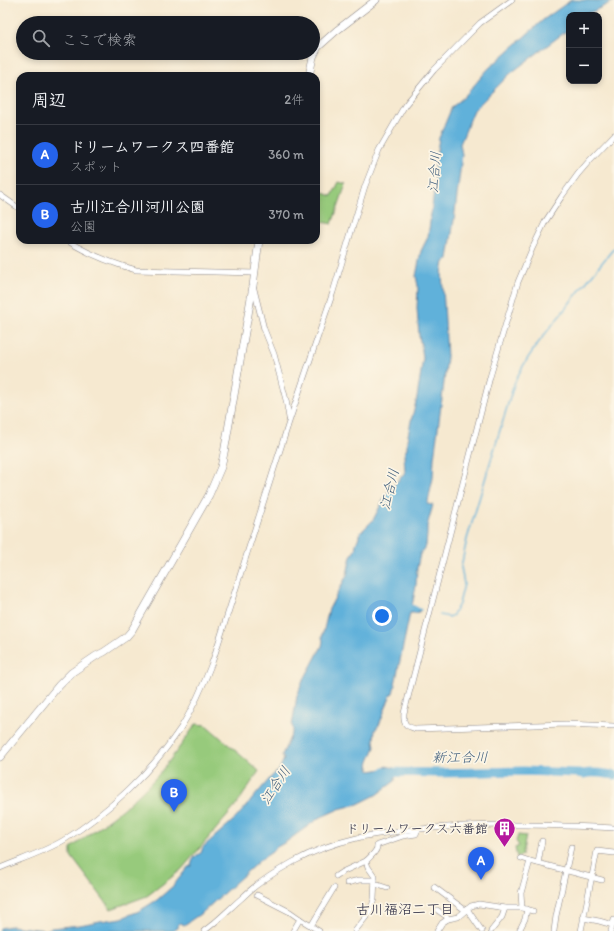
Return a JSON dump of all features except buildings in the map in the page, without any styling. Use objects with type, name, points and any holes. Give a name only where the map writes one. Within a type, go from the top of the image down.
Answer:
[{"type":"street","points":[[320,44],[376,0]]},
{"type":"street","points":[[0,868],[64,840],[107,808],[152,766],[180,728],[202,688],[213,660],[290,419],[333,292],[365,186],[379,150],[405,105],[434,70],[480,23],[512,0]]},
{"type":"street","points":[[310,72],[312,60]]},
{"type":"street","points":[[614,135],[578,174],[545,222],[518,282],[490,377],[409,690],[403,719],[409,727],[416,729],[566,724],[614,726]]},
{"type":"street","points":[[0,195],[16,206]]},
{"type":"street","points":[[72,244],[99,258],[136,270],[255,274]]},
{"type":"street","points":[[0,757],[59,685],[71,673],[126,637],[132,630],[209,495],[224,453],[255,274],[259,244]]},
{"type":"street","points":[[253,286],[264,329],[274,354],[290,419]]},
{"type":"street","points":[[204,931],[256,886],[293,862],[324,848],[358,837],[418,829],[498,824],[614,828]]},
{"type":"street","points":[[336,876],[366,861],[378,847],[377,845],[402,836],[416,834],[418,829]]},
{"type":"street","points":[[538,863],[542,841]]},
{"type":"street","points":[[554,931],[571,847]]},
{"type":"street","points":[[581,931],[597,851],[614,854]]},
{"type":"street","points":[[521,858],[602,880]]},
{"type":"street","points":[[355,931],[370,912],[372,906],[375,877],[366,861]]},
{"type":"street","points":[[519,931],[525,919],[521,893],[530,861]]},
{"type":"street","points":[[347,883],[359,880],[375,882],[387,888]]},
{"type":"street","points":[[434,887],[466,910],[482,931]]},
{"type":"street","points":[[311,926],[334,888]]},
{"type":"street","points":[[258,895],[290,912],[319,931]]},
{"type":"street","points":[[437,931],[448,919],[458,917],[471,906],[480,904],[532,911]]},
{"type":"street","points":[[491,931],[502,917],[506,908]]},
{"type":"street","points":[[437,910],[448,919]]},
{"type":"street","points":[[583,918],[613,922],[611,931]]},
{"type":"street","points":[[293,931],[300,919]]},
{"type":"green space","points":[[339,182],[346,184],[332,224],[320,222],[320,192],[332,196]]},
{"type":"green space","points":[[196,724],[206,725],[259,771],[235,807],[181,870],[147,896],[111,909],[71,856],[71,848],[139,795],[169,762]]},
{"type":"green space","points":[[518,835],[526,836],[522,855],[517,858],[515,848],[519,846],[516,841]]},
{"type":"water","name":"江合川","points":[[571,0],[614,1],[592,12],[566,12],[566,31],[511,73],[474,110],[460,144],[462,155],[454,220],[448,259],[444,262],[442,273],[447,357],[434,458],[433,478],[427,504],[433,505],[427,526],[426,545],[420,554],[417,568],[416,586],[412,606],[420,610],[419,612],[410,613],[393,693],[391,694],[379,725],[375,730],[375,747],[368,764],[370,771],[383,769],[386,766],[395,768],[395,781],[376,795],[358,804],[339,809],[319,818],[260,860],[203,912],[184,925],[181,923],[178,924],[178,928],[173,931],[0,931],[0,928],[11,926],[46,930],[122,918],[139,911],[157,900],[173,886],[188,867],[191,866],[195,856],[201,853],[203,847],[236,818],[272,776],[278,772],[284,759],[282,755],[293,731],[292,726],[297,696],[302,683],[322,646],[322,637],[329,609],[347,575],[351,556],[355,550],[360,533],[373,520],[387,493],[405,472],[404,455],[407,448],[407,440],[417,398],[423,358],[419,336],[417,308],[418,286],[416,276],[421,251],[428,237],[439,138],[452,107],[464,97],[488,69],[543,20]]},
{"type":"waterway","points":[[440,615],[449,617],[453,615],[459,604],[464,584],[461,567],[467,539],[518,374],[542,338],[614,248]]},
{"type":"waterway","points":[[410,604],[421,610]]},
{"type":"waterway","name":"新江合川","points":[[384,772],[443,773],[523,771],[614,775]]},
{"type":"place","name":"古川江合川河川公園","points":[[174,812]]},
{"type":"place","name":"ドリームワークス六番館","points":[[504,848]]},
{"type":"place","name":"ドリームワークス四番館","points":[[481,880]]},
{"type":"district","name":"古川福沼二丁目","points":[[405,909]]}]
